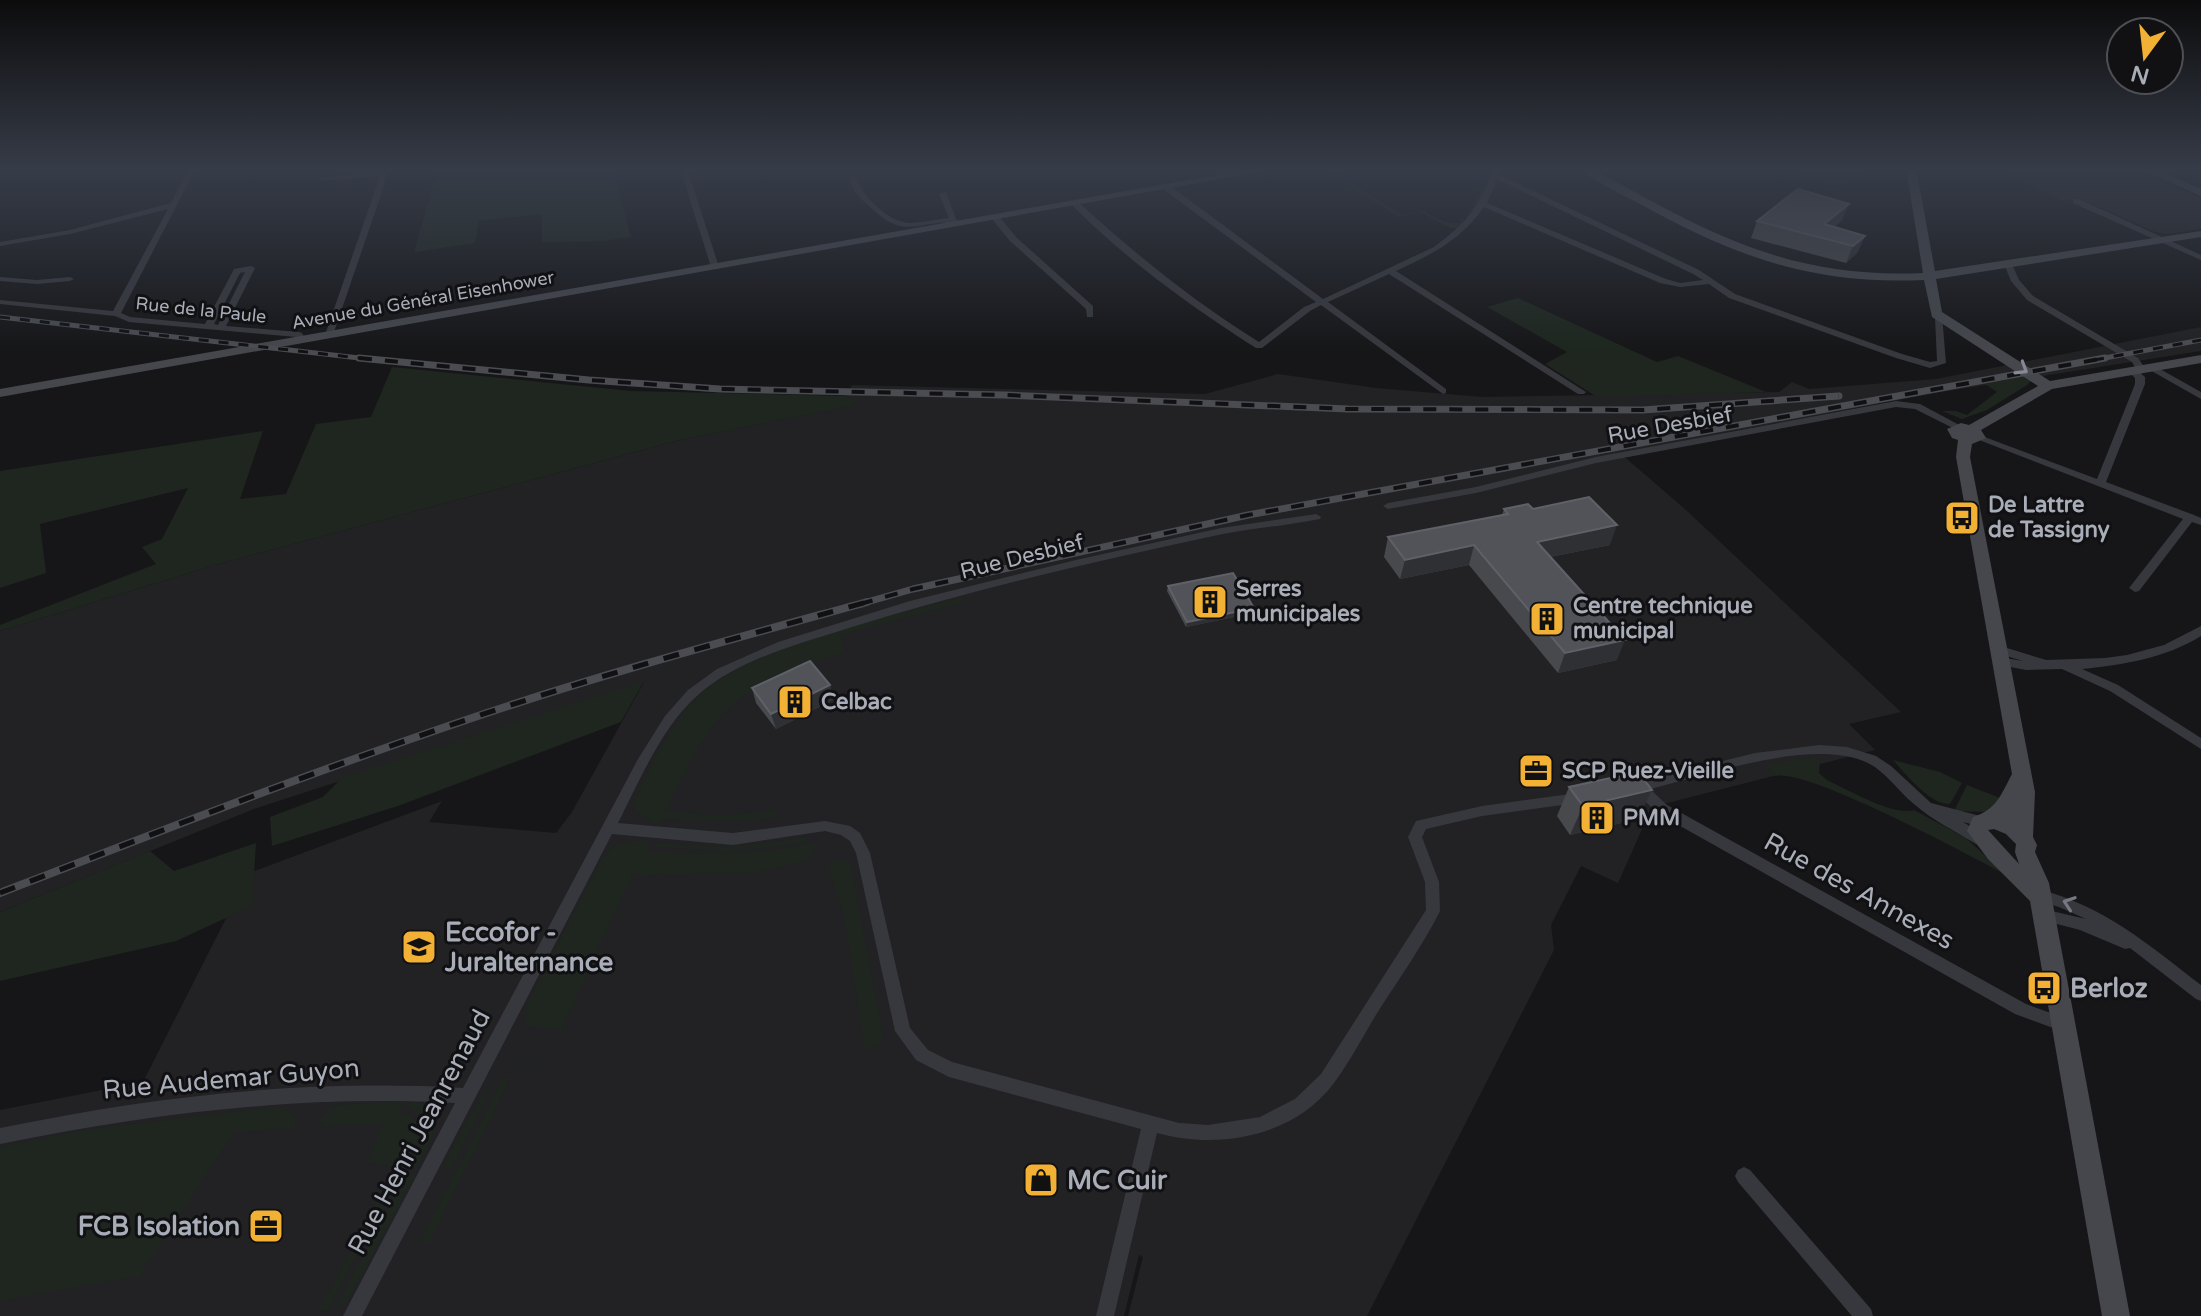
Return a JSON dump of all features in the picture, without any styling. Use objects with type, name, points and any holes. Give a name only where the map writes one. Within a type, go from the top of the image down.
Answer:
[{"type":"main road","name":"Avenue du Général Eisenhower","points":[[0,393],[915,229]]},
{"type":"main road","points":[[1696,229],[1754,256],[1844,275],[1886,278],[1929,276],[2201,234]]},
{"type":"main road","points":[[1921,229],[1939,317],[2048,386]]},
{"type":"main road","points":[[1989,834],[2012,856],[2024,844],[2025,792],[1963,457],[1968,433],[2048,386],[2201,359]]},
{"type":"main road","points":[[1989,834],[2021,775]]},
{"type":"main road","points":[[1989,834],[2010,826],[2024,844],[2038,883],[2116,1316]]},
{"type":"main road","points":[[1989,834],[2041,905]]},
{"type":"street","points":[[0,244],[80,229]]},
{"type":"street","name":"Rue de la Paule","points":[[160,229],[116,314],[122,318],[299,335],[302,340]]},
{"type":"street","points":[[329,335],[365,229]]},
{"type":"street","points":[[703,229],[715,267]]},
{"type":"street","points":[[1005,229],[1090,308],[1090,315]]},
{"type":"street","points":[[1104,229],[1216,319],[1259,346],[1320,302],[1437,249],[1462,229]]},
{"type":"street","points":[[1223,229],[1443,391]]},
{"type":"street","points":[[1542,229],[1663,281],[1680,285],[1707,282]]},
{"type":"street","points":[[1612,229],[1758,307],[1930,365],[1942,361],[1939,317]]},
{"type":"street","points":[[2138,229],[2201,258]]},
{"type":"street","points":[[2008,264],[2015,281],[2030,298],[2135,360],[2141,368],[2201,396]]},
{"type":"street","points":[[208,327],[237,271],[251,268],[221,328]]},
{"type":"street","points":[[1390,271],[1581,392]]},
{"type":"street","points":[[0,279],[37,282],[70,279]]},
{"type":"street","points":[[0,302],[96,315],[116,314]]},
{"type":"street","points":[[2101,482],[2140,384],[2141,368]]},
{"type":"street","name":"Rue Desbief","points":[[1388,506],[1476,490],[1596,460],[1896,404],[1925,409],[1968,433],[2195,519]]},
{"type":"street","name":"Rue Desbief","points":[[834,627],[1076,564],[1221,531],[1316,517]]},
{"type":"street","points":[[2135,588],[2195,519]]},
{"type":"street","name":"Rue Henri Jeanrenaud","points":[[352,1316],[658,736],[692,693],[739,663],[834,627]]},
{"type":"street","points":[[1998,655],[2064,665],[2162,650],[2184,642],[2201,630]]},
{"type":"street","points":[[2064,665],[2114,688],[2201,744]]},
{"type":"street","name":"Rue des Annexes","points":[[1989,834],[1927,807],[1878,763],[1856,754],[1824,749],[1771,756],[1632,788],[1676,817],[2021,1009],[2064,1025]]},
{"type":"street","points":[[608,828],[716,839],[749,838],[825,826],[845,830],[855,837],[863,853],[900,1020],[915,1048],[930,1061],[1150,1125],[1208,1133],[1237,1130],[1272,1120],[1316,1093],[1433,911],[1432,882],[1415,837],[1421,825],[1482,811],[1596,795]]},
{"type":"street","points":[[2041,905],[2143,951],[2201,994]]},
{"type":"street","name":"Rue Audemar Guyon","points":[[0,1136],[108,1115],[271,1096],[413,1091],[469,1096]]},
{"type":"street","points":[[1105,1316],[1150,1125]]},
{"type":"street","points":[[1744,1176],[1864,1316]]},
{"type":"shaded area","points":[[420,229],[477,229],[475,243],[414,252]]},
{"type":"shaded area","points":[[542,229],[629,229],[631,237],[603,241],[542,242]]},
{"type":"shaded area","points":[[2149,229],[2198,229],[2167,234]]},
{"type":"shaded area","points":[[1518,298],[1657,362],[1678,356],[1766,392],[1597,397],[1545,364],[1567,352],[1487,307]]},
{"type":"shaded area","points":[[2201,327],[2201,351],[1935,393],[1620,453],[1686,510],[1901,712],[1849,724],[1875,750],[1652,807],[1618,883],[1581,866],[1551,925],[1554,950],[1367,1316],[1128,1316],[1143,1257],[1139,1255],[1124,1316],[0,1316],[0,1110],[143,1082],[249,873],[442,801],[429,822],[556,833],[572,812],[644,682],[254,809],[0,912],[0,631],[215,565],[676,441],[858,404],[846,396],[852,385],[1205,394],[1278,374],[1376,388],[1482,397],[1779,392],[1792,382],[1809,389],[1936,379]]},
{"type":"shaded area","points":[[392,367],[631,391],[846,396],[860,404],[676,441],[215,565],[0,631],[0,625],[156,564],[142,547],[162,539],[188,488],[40,524],[46,573],[0,588],[0,471],[263,431],[240,499],[286,494],[316,424],[371,417]]},
{"type":"shaded area","points":[[2026,375],[2031,381],[2027,385],[1987,410],[1962,419],[1942,411],[1967,415],[1997,392],[1985,384]]},
{"type":"shaded area","points":[[959,598],[967,601],[841,635],[844,653],[788,672],[748,692],[725,712],[705,738],[666,810],[713,816],[777,811],[775,818],[726,822],[663,818],[657,826],[636,811],[636,798],[672,729],[701,694],[725,676],[823,634]]},
{"type":"shaded area","points":[[644,681],[621,722],[398,806],[272,846],[270,817],[323,797],[342,778]]},
{"type":"shaded area","points":[[1816,757],[1820,761],[1819,773],[1827,780],[1883,806],[1895,810],[1914,810],[1966,838],[2005,874],[1853,798],[1793,777],[1775,776],[1767,764]]},
{"type":"shaded area","points":[[1893,760],[1940,772],[1962,783],[1950,804],[1942,803],[1919,788]]},
{"type":"shaded area","points":[[1967,785],[2000,798],[1988,812],[1954,811]]},
{"type":"shaded area","points":[[805,836],[805,842],[735,852],[655,847],[657,843],[750,845]]},
{"type":"shaded area","points":[[637,840],[649,841],[646,851],[688,854],[749,853],[811,843],[815,846],[808,861],[749,873],[632,875],[561,1031],[528,1026],[524,1016],[527,1005],[602,859],[615,846]]},
{"type":"shaded area","points":[[256,843],[252,906],[176,941],[0,981],[0,912],[150,851],[174,871]]},
{"type":"shaded area","points":[[845,858],[850,862],[884,1042],[865,1050],[844,915],[828,869],[833,862]]},
{"type":"shaded area","points":[[525,1064],[546,1065],[523,1067],[511,1075],[430,1243],[420,1243],[502,1080]]},
{"type":"shaded area","points":[[493,1083],[452,1169],[443,1167],[473,1110]]},
{"type":"shaded area","points":[[404,1101],[399,1113],[411,1116],[418,1122],[420,1132],[417,1144],[327,1311],[319,1310],[397,1166],[367,1162],[384,1124],[319,1126],[328,1110],[337,1105]]},
{"type":"shaded area","points":[[410,1101],[428,1105],[433,1121],[432,1136],[418,1166],[412,1165],[427,1130],[419,1112],[408,1108]]},
{"type":"shaded area","points":[[275,1107],[286,1110],[295,1119],[295,1128],[234,1132],[140,1276],[0,1301],[0,1147],[83,1130]]},
{"type":"shaded area","points":[[407,1174],[415,1175],[347,1302],[335,1309]]},
{"type":"building","points":[[1789,229],[1842,229],[1865,236],[1853,246]]},
{"type":"building","points":[[1589,497],[1617,525],[1537,542],[1625,640],[1565,653],[1474,545],[1405,560],[1388,537],[1508,514],[1504,509],[1528,504],[1533,509]]},
{"type":"building","name":"Serres municipales","points":[[1233,573],[1254,608],[1187,622],[1168,586]]},
{"type":"building","points":[[810,661],[830,685],[771,714],[752,688]]},
{"type":"building","points":[[1638,772],[1652,790],[1583,806],[1569,787]]},
{"type":"railway","points":[[0,317],[362,358]]},
{"type":"railway","points":[[2094,360],[2201,340]]},
{"type":"railway","points":[[362,358],[720,389],[1005,395],[1348,409],[1643,410],[1839,396]]},
{"type":"railway","points":[[362,358],[377,360]]},
{"type":"railway","points":[[860,604],[913,589],[1248,515],[2105,358]]},
{"type":"railway","points":[[0,893],[290,782],[466,720],[616,673],[867,602]]},
{"type":"place","name":"De Lattre de Tassigny","points":[[1962,518]]},
{"type":"place","name":"Serres municipales","points":[[1210,602]]},
{"type":"place","name":"Centre technique municipal","points":[[1547,619]]},
{"type":"place","name":"Celbac","points":[[795,702]]},
{"type":"place","name":"SCP Ruez-Vieille","points":[[1536,771]]},
{"type":"place","name":"PMM","points":[[1597,818]]},
{"type":"place","name":"Eccofor - Juralternance","points":[[419,947]]},
{"type":"place","name":"Berloz","points":[[2044,988]]},
{"type":"place","name":"MC Cuir","points":[[1041,1180]]},
{"type":"place","name":"FCB Isolation","points":[[266,1226]]}]
